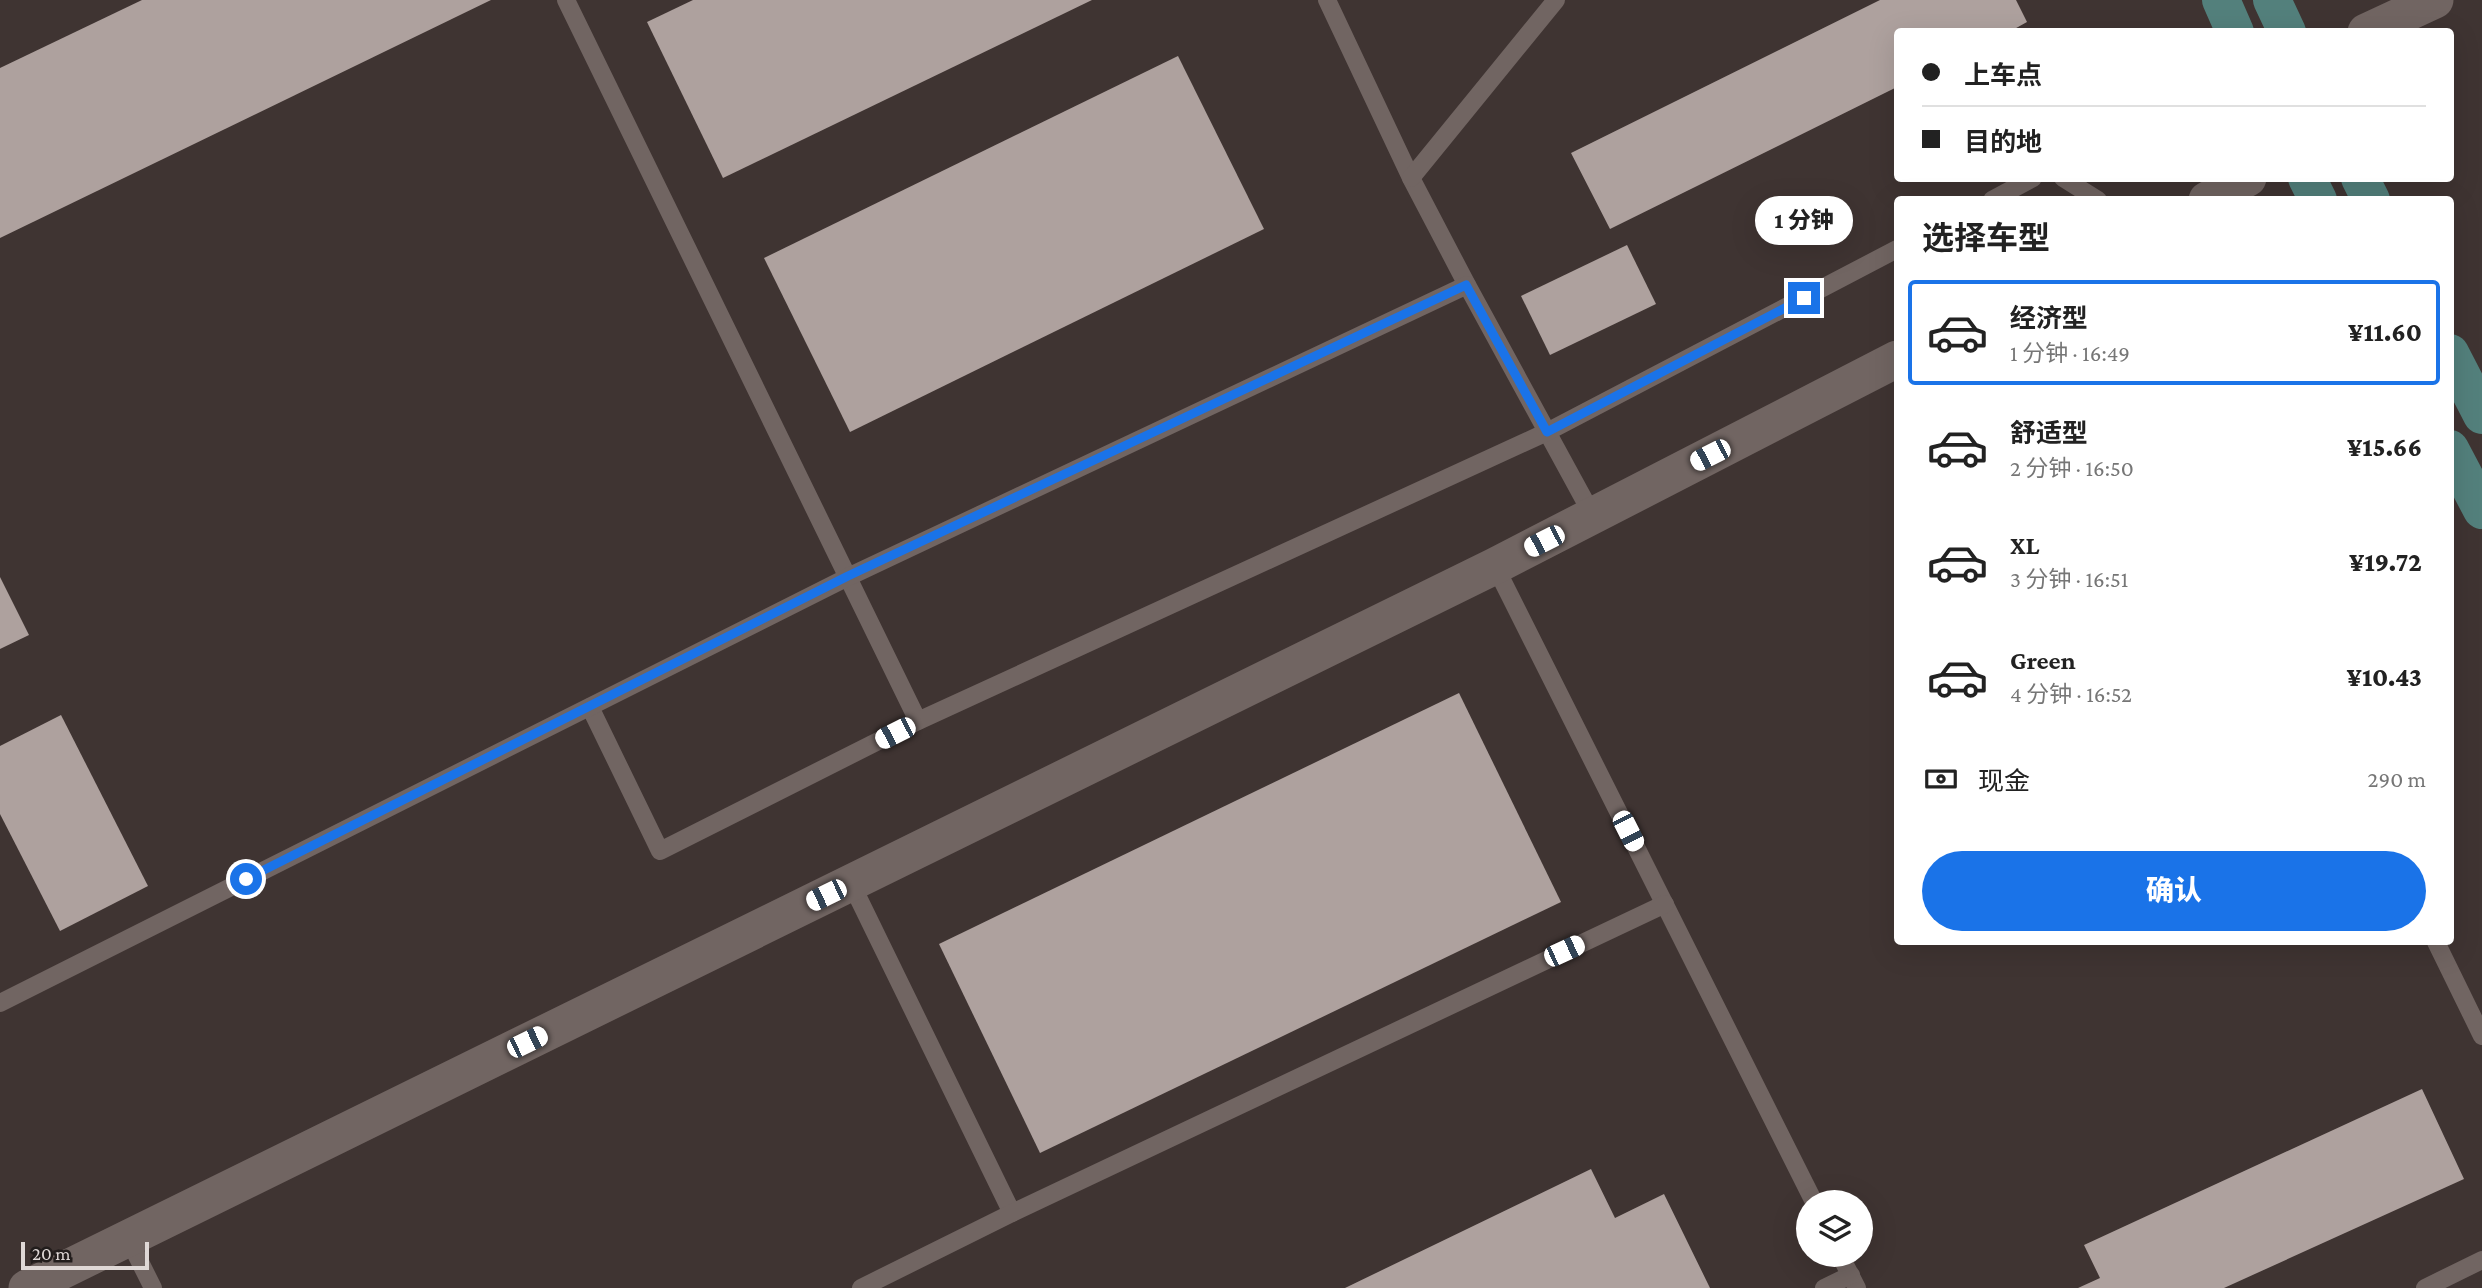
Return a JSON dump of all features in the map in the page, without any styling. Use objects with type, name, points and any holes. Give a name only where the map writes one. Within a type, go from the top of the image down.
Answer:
[{"type":"main road","points":[[2221,0],[2233,28]]},
{"type":"main road","points":[[2272,0],[2285,28]]},
{"type":"main road","points":[[2454,361],[2482,415]]},
{"type":"main road","points":[[2454,457],[2482,510]]},
{"type":"street","points":[[2375,28],[2435,0]]},
{"type":"street","points":[[2214,196],[2241,182]]},
{"type":"street","points":[[27,1288],[1495,566],[1894,361]]},
{"type":"lane","points":[[566,0],[918,721]]},
{"type":"lane","points":[[1327,0],[1411,178],[1466,285],[1593,516]]},
{"type":"lane","points":[[1411,178],[1556,0]]},
{"type":"lane","points":[[1999,196],[2026,182]]},
{"type":"lane","points":[[2069,182],[2092,196]]},
{"type":"lane","points":[[590,707],[660,851],[918,721],[1547,432],[1894,251]]},
{"type":"lane","points":[[0,1003],[848,576],[1466,285]]},
{"type":"lane","points":[[1495,566],[1808,1190]]},
{"type":"lane","points":[[851,883],[1012,1213]]},
{"type":"lane","points":[[861,1288],[1012,1213],[1665,904]]},
{"type":"lane","points":[[2437,945],[2482,1035]]},
{"type":"lane","points":[[128,1238],[153,1288]]},
{"type":"lane","points":[[2426,1288],[2482,1260]]},
{"type":"lane","points":[[1824,1288],[1854,1282]]},
{"type":"building","points":[[142,0],[491,0],[0,238],[0,68]]},
{"type":"building","points":[[693,0],[1092,0],[723,178],[647,22]]},
{"type":"building","points":[[1880,0],[2016,0],[2027,22],[2016,28],[1894,28],[1894,88],[1610,229],[1571,153]]},
{"type":"building","points":[[1178,56],[1264,229],[850,432],[764,258]]},
{"type":"building","points":[[1627,245],[1656,304],[1550,355],[1521,296]]},
{"type":"building","points":[[0,577],[29,635],[0,649]]},
{"type":"building","points":[[1459,693],[1561,902],[1040,1153],[939,944]]},
{"type":"building","points":[[61,715],[148,886],[60,931],[0,814],[0,746]]},
{"type":"building","points":[[2422,1089],[2464,1179],[2224,1288],[2078,1288],[2100,1278],[2084,1245]]},
{"type":"building","points":[[1591,1169],[1615,1218],[1664,1194],[1710,1288],[1345,1288]]},
{"type":"route","points":[[246,879],[848,576],[1466,285],[1547,432],[1804,298]]}]
